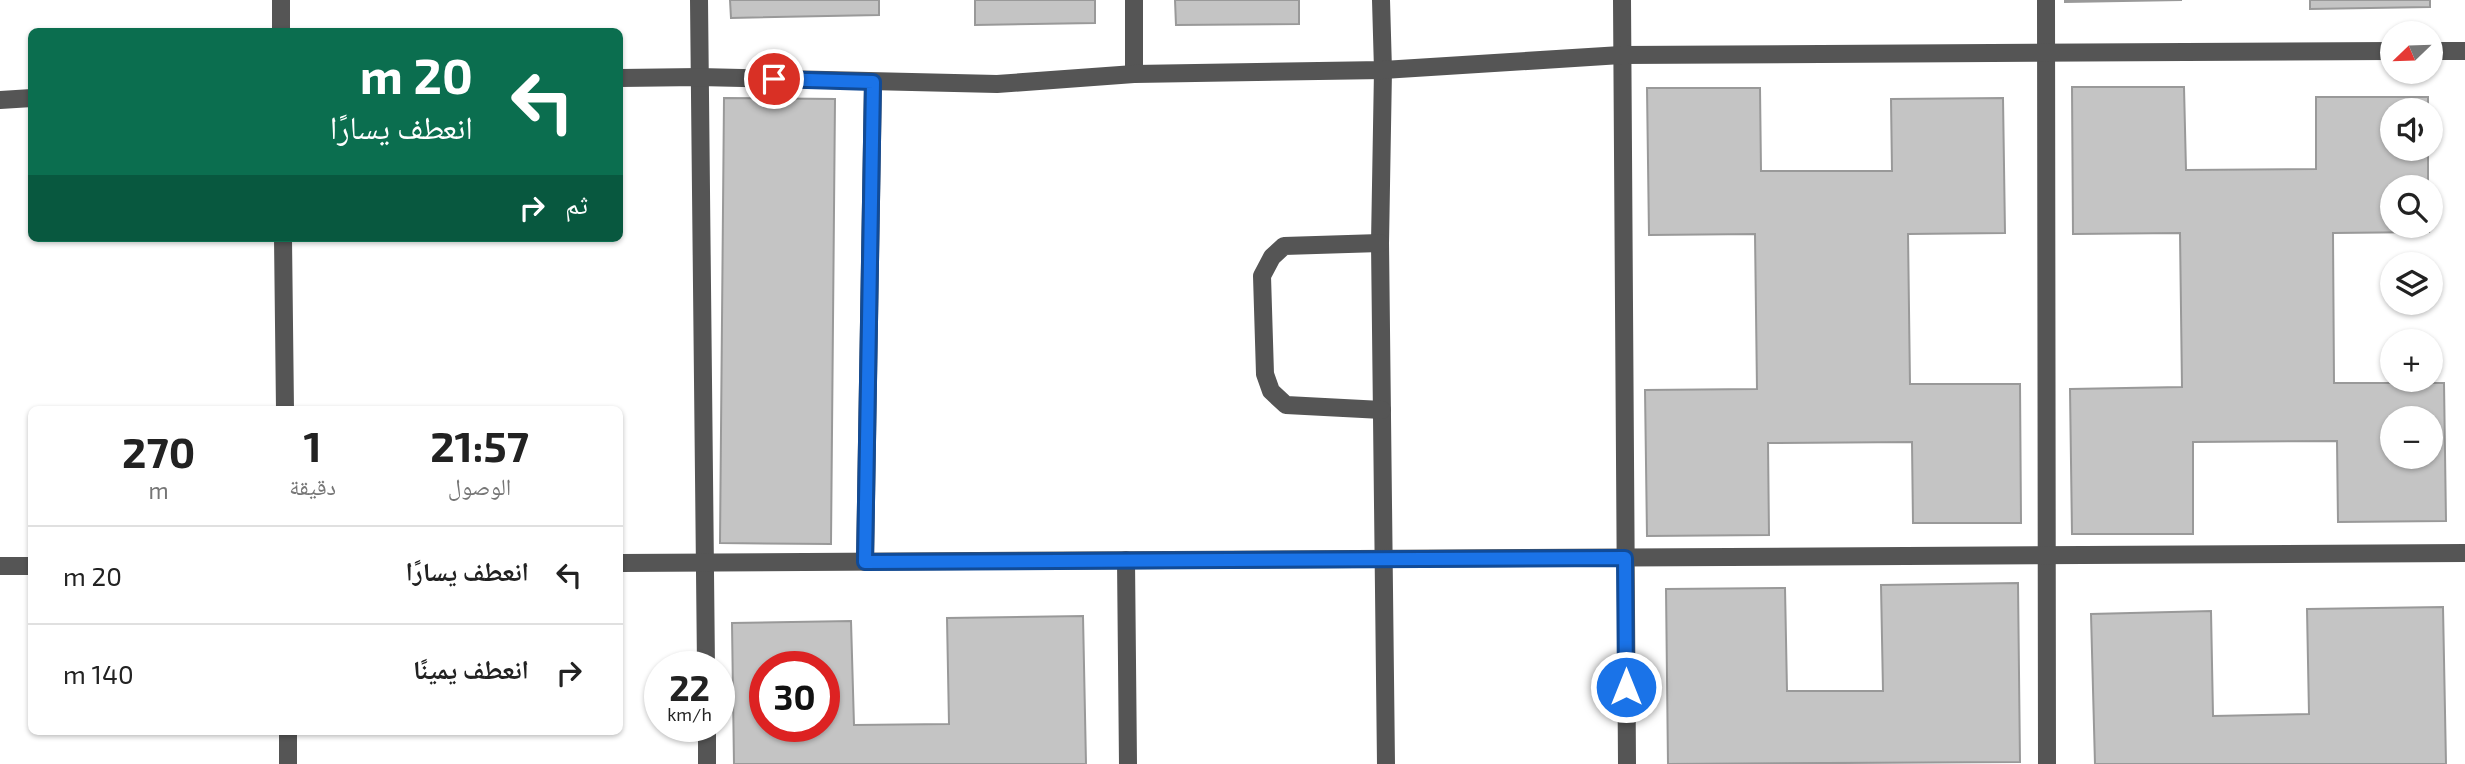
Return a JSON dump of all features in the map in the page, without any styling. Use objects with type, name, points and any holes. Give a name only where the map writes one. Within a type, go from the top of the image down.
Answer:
[{"type":"street","points":[[281,0],[281,28]]},
{"type":"street","points":[[699,0],[706,651]]},
{"type":"street","points":[[1134,0],[1134,74]]},
{"type":"street","points":[[1381,0],[1383,70],[1380,243],[1386,764]]},
{"type":"street","points":[[1622,0],[1627,764]]},
{"type":"street","points":[[2046,0],[2047,764]]},
{"type":"street","points":[[623,78],[699,77],[997,85],[1134,74],[1383,70],[1621,55],[2380,51]]},
{"type":"street","points":[[2443,51],[2465,51]]},
{"type":"street","points":[[865,562],[873,82]]},
{"type":"street","points":[[0,100],[28,98]]},
{"type":"street","points":[[283,242],[285,406]]},
{"type":"street","points":[[1380,243],[1284,246],[1272,257],[1262,276],[1265,374],[1271,391],[1286,405],[1382,410]]},
{"type":"street","points":[[623,563],[2465,553]]},
{"type":"street","points":[[1126,560],[1128,764]]},
{"type":"street","points":[[0,566],[28,566]]},
{"type":"street","points":[[288,735],[288,764]]},
{"type":"street","points":[[707,742],[707,764]]},
{"type":"building","points":[[730,0],[879,0],[879,15],[731,18]]},
{"type":"building","points":[[975,0],[1095,0],[1095,23],[975,25]]},
{"type":"building","points":[[1175,0],[1299,0],[1299,24],[1176,25]]},
{"type":"building","points":[[2065,0],[2182,0],[2065,2]]},
{"type":"building","points":[[2310,0],[2430,0],[2430,7],[2310,9]]},
{"type":"building","points":[[2072,87],[2184,87],[2186,170],[2316,169],[2316,97],[2428,97],[2380,98],[2380,161],[2428,161],[2428,175],[2380,175],[2380,233],[2333,233],[2334,383],[2380,383],[2380,392],[2443,392],[2444,383],[2446,521],[2338,522],[2337,441],[2193,442],[2193,534],[2072,534],[2070,389],[2182,387],[2180,233],[2073,234]]},
{"type":"building","points":[[1647,88],[1760,88],[1761,171],[1892,171],[1891,99],[2003,98],[2005,233],[1908,234],[1910,384],[2020,384],[2021,523],[1913,523],[1912,442],[1768,443],[1769,535],[1647,536],[1645,390],[1757,389],[1755,234],[1649,235]]},
{"type":"building","points":[[724,98],[835,99],[831,544],[720,543]]},
{"type":"building","points":[[2018,583],[2020,762],[1668,764],[1666,589],[1785,588],[1787,691],[1883,691],[1881,585]]},
{"type":"building","points":[[2443,607],[2446,764],[2095,764],[2091,614],[2211,611],[2213,716],[2309,714],[2307,609]]},
{"type":"building","points":[[1083,616],[1086,764],[734,764],[735,651],[732,651],[732,623],[851,621],[854,725],[949,724],[947,618]]},
{"type":"route","points":[[774,79],[873,82],[865,562],[1625,558],[1626,687]]}]
